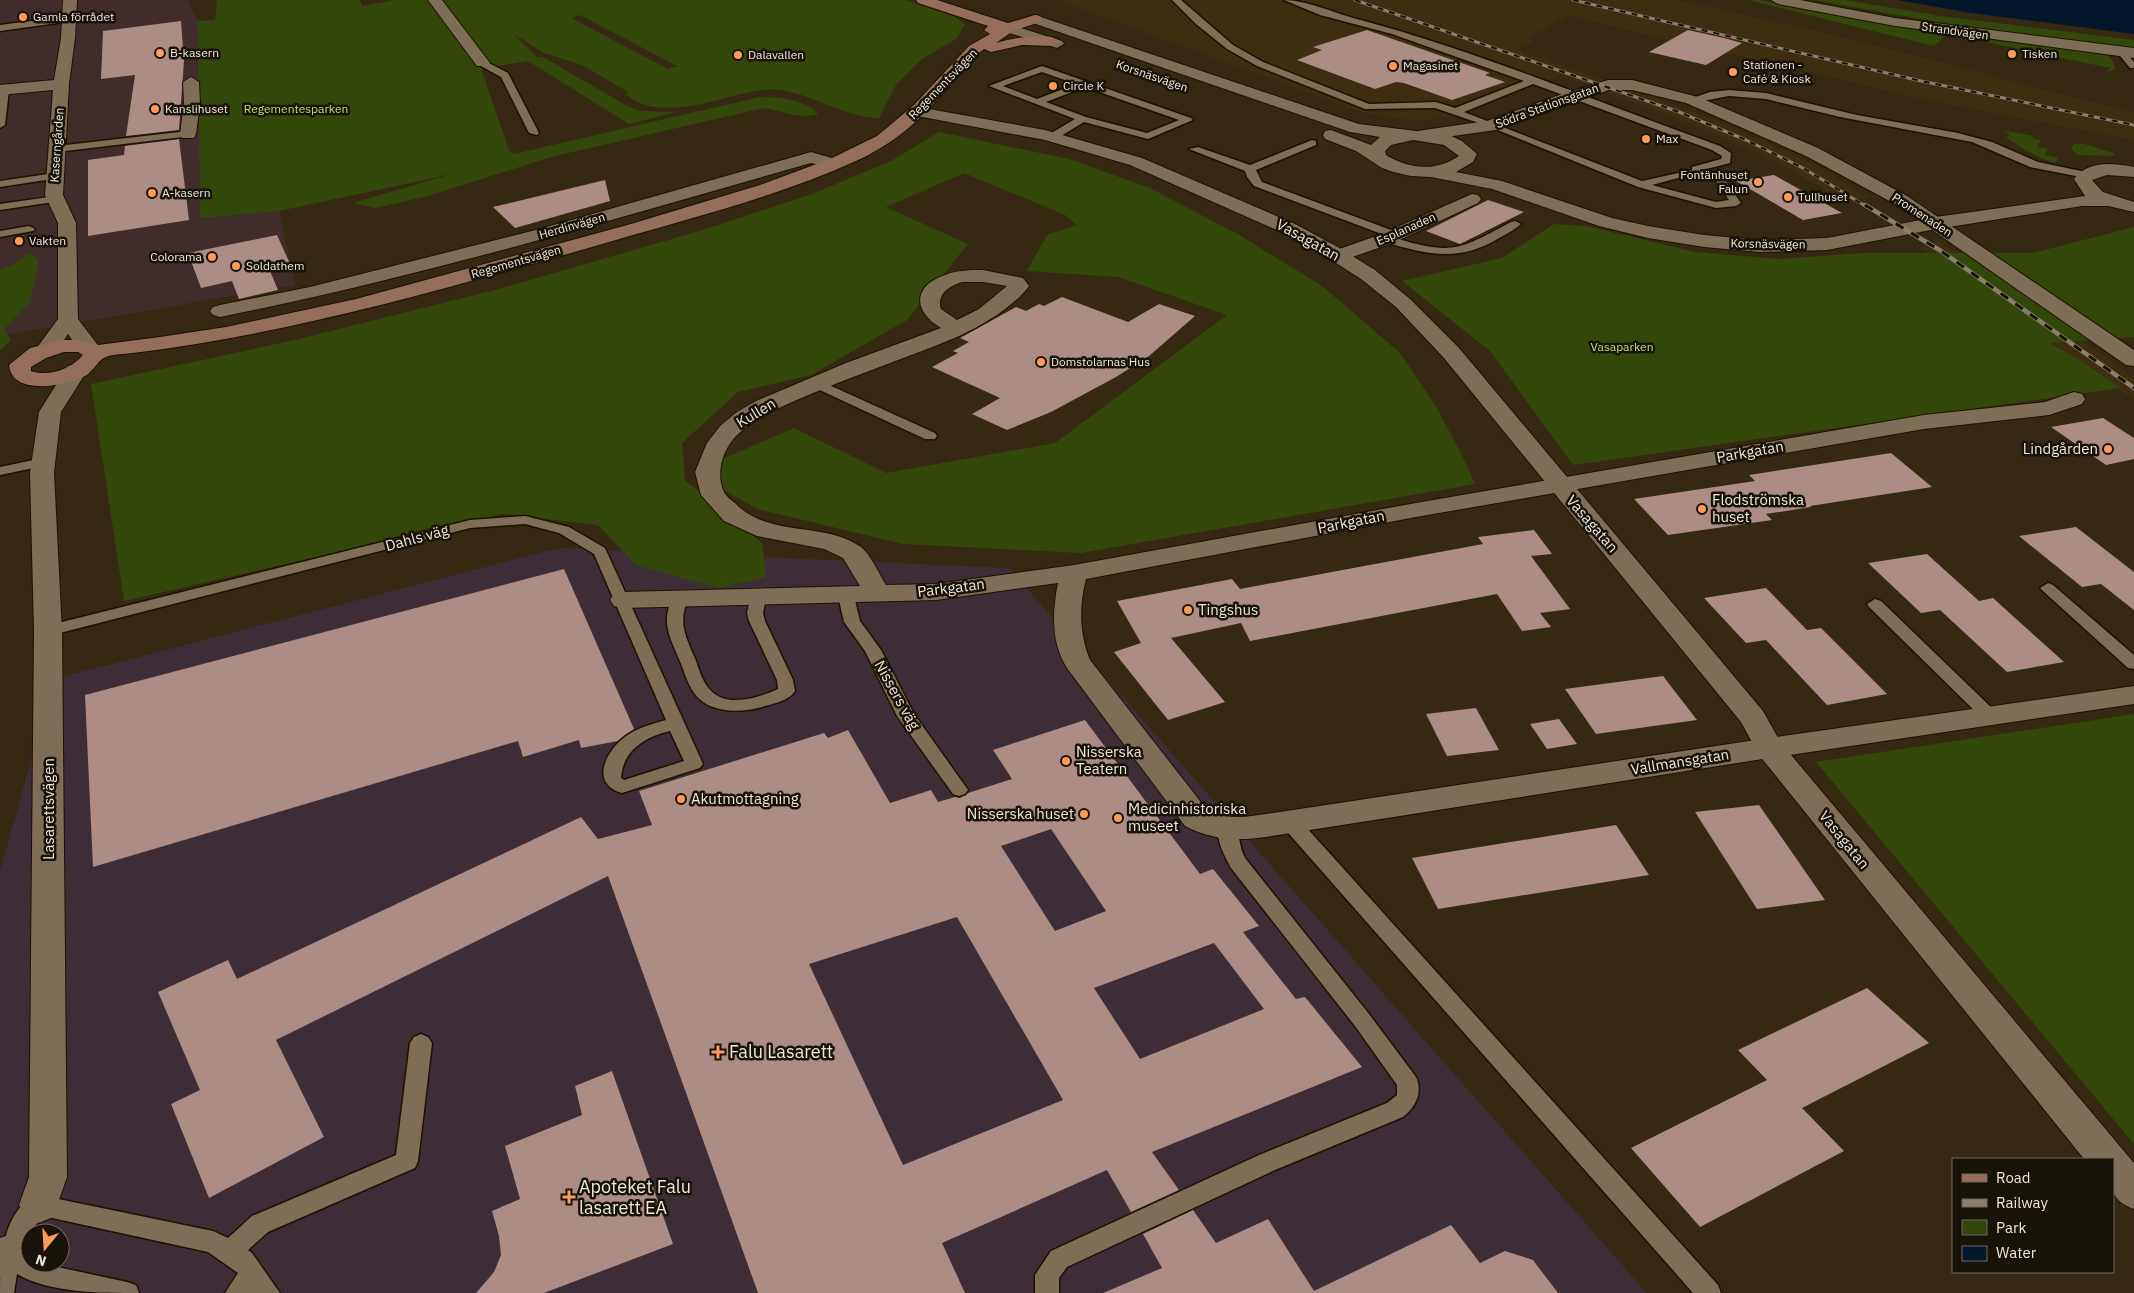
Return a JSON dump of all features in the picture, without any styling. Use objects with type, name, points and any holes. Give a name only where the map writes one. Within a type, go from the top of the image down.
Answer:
[{"type":"main road","name":"Korsnäsvägen","points":[[923,0],[1008,28]]},
{"type":"main road","name":"Korsnäsvägen","points":[[1010,11],[1035,19]]},
{"type":"main road","points":[[970,16],[979,24],[978,33],[1008,28],[1035,19]]},
{"type":"main road","name":"Regementsvägen","points":[[27,372],[54,378],[86,359],[322,312],[459,278],[647,225],[758,191],[833,164],[885,139],[918,112],[974,50],[1008,28]]},
{"type":"main road","name":"Regementsvägen","points":[[952,50],[978,33]]},
{"type":"main road","points":[[971,55],[1006,44],[1053,42]]},
{"type":"main road","name":"Regementsvägen","points":[[852,154],[896,110],[918,112]]},
{"type":"main road","points":[[0,377],[27,372],[47,349],[78,346],[86,359]]},
{"type":"main road","points":[[0,367],[27,372]]},
{"type":"street","name":"Kaserngården","points":[[68,318],[67,223],[54,195],[61,84],[70,0]]},
{"type":"street","points":[[435,0],[482,63]]},
{"type":"street","name":"Strandvägen","points":[[1778,0],[1905,23],[2129,57]]},
{"type":"street","name":"Korsnäsvägen","points":[[1035,19],[1356,128],[1449,140],[1466,154],[1501,177],[1592,208],[1652,224],[1714,234],[1795,233],[1918,211],[2054,193],[2106,170],[2131,171]]},
{"type":"street","name":"Korsnäsvägen","points":[[1008,28],[1116,63]]},
{"type":"street","points":[[188,134],[192,103],[190,82]]},
{"type":"street","points":[[2,90],[61,84]]},
{"type":"street","name":"Södra Stationsgatan","points":[[1418,135],[1492,126],[1573,95],[1614,84],[1646,88],[1692,100]]},
{"type":"street","name":"Promenaden","points":[[1692,100],[1812,152],[1918,211],[2133,359]]},
{"type":"street","name":"Vasagatan","points":[[918,112],[1000,125],[1120,156],[1190,183],[1271,220],[1338,256],[1392,293],[1416,316],[1461,366],[1558,486],[1586,514],[1753,718],[1769,748],[2106,1158]]},
{"type":"street","points":[[1259,112],[1340,138],[1362,147],[1378,158]]},
{"type":"street","name":"Södra Stationsgatan","points":[[1432,172],[1454,167],[1492,126]]},
{"type":"street","points":[[1378,158],[1376,150],[1385,141],[1418,135]]},
{"type":"street","name":"Herdinvägen","points":[[220,311],[310,292],[543,234],[811,157],[833,164]]},
{"type":"street","name":"Korsnäsvägen","points":[[1378,158],[1398,168],[1432,172],[1496,186],[1632,228],[1704,242],[1760,246],[1827,244],[1936,223],[2082,201],[2110,201]]},
{"type":"street","points":[[2085,180],[2093,193],[2110,201],[2134,207]]},
{"type":"street","name":"Esplanaden","points":[[1338,256],[1390,237],[1472,198]]},
{"type":"street","points":[[310,292],[322,312]]},
{"type":"street","points":[[47,349],[68,318]]},
{"type":"street","points":[[68,318],[86,359]]},
{"type":"street","name":"Kullen","points":[[878,594],[854,553],[831,543],[766,531],[733,516],[713,495],[707,472],[715,448],[729,430],[745,417],[764,406],[957,329]]},
{"type":"street","name":"Lasarettsvägen","points":[[39,1205],[48,1177],[48,630],[43,462],[50,412],[86,359]]},
{"type":"street","points":[[27,372],[43,394],[50,412]]},
{"type":"street","name":"Parkgatan","points":[[623,600],[846,596],[936,592],[1074,573],[1924,422],[2049,408],[2074,400]]},
{"type":"street","name":"Vallmansgatan","points":[[1074,573],[1068,594],[1067,632],[1077,662],[1196,818],[1205,824],[1227,828],[1290,822],[1769,748],[2134,695]]},
{"type":"street","points":[[2114,1167],[2134,1192]]},
{"type":"lane","points":[[1176,0],[1230,47],[1260,64],[1368,107],[1436,105],[1642,185],[1716,205],[1736,203],[1724,184],[1714,176],[1692,174],[1651,181],[1642,185]]},
{"type":"lane","points":[[1288,0],[1323,13],[1394,32],[1573,95],[1716,148],[1727,155],[1726,161],[1714,166],[1627,179]]},
{"type":"lane","points":[[0,28],[69,19]]},
{"type":"lane","points":[[482,63],[505,75],[534,133]]},
{"type":"lane","points":[[1042,70],[1086,84],[1188,120],[1148,136],[1083,119],[994,86],[1042,70]]},
{"type":"lane","points":[[1454,112],[1533,81]]},
{"type":"lane","points":[[1037,102],[1086,84]]},
{"type":"lane","points":[[0,124],[2,90]]},
{"type":"lane","points":[[1692,100],[1725,93],[1755,94],[1840,114],[1976,140],[2009,152],[2028,162],[2085,180]]},
{"type":"lane","points":[[1052,137],[1083,119]]},
{"type":"lane","points":[[57,149],[188,134]]},
{"type":"lane","points":[[1194,149],[1250,169],[1312,143]]},
{"type":"lane","points":[[1250,169],[1252,177],[1258,184],[1418,249],[1446,252],[1471,248],[1515,224]]},
{"type":"lane","points":[[0,184],[55,176]]},
{"type":"lane","points":[[0,207],[56,199]]},
{"type":"lane","points":[[0,234],[29,229]]},
{"type":"lane","points":[[816,384],[930,436]]},
{"type":"lane","points":[[0,471],[43,462]]},
{"type":"lane","name":"Dahls väg","points":[[48,630],[310,566],[470,524],[525,520],[564,530],[600,551],[694,764],[622,787],[612,780],[612,768],[620,750],[640,736],[659,727],[676,724]]},
{"type":"lane","points":[[2048,588],[2134,664]]},
{"type":"lane","name":"Nissers väg","points":[[846,596],[852,622],[873,650],[906,716],[958,790]]},
{"type":"lane","points":[[680,599],[674,612],[672,625],[702,693],[713,701],[733,706],[770,699],[787,691],[785,680],[757,621],[755,613],[758,598]]},
{"type":"lane","points":[[1876,604],[1990,716]]},
{"type":"lane","points":[[1290,822],[1709,1293]]},
{"type":"lane","points":[[1047,1293],[1047,1275],[1059,1260],[1213,1186],[1313,1142],[1395,1110],[1405,1104],[1410,1094],[1408,1083],[1362,1020],[1238,863],[1231,850],[1227,828]]},
{"type":"lane","points":[[229,1252],[260,1224],[407,1161],[422,1043]]},
{"type":"lane","points":[[2,1293],[7,1255],[18,1232],[30,1214],[39,1205],[172,1231],[214,1242],[244,1260],[250,1271],[268,1293]]},
{"type":"lane","points":[[7,1255],[20,1262],[36,1275],[127,1293]]},
{"type":"lane","points":[[238,1293],[245,1286],[250,1271]]},
{"type":"shaded area","points":[[0,0],[187,0],[198,21],[201,217],[279,211],[295,285],[0,336]]},
{"type":"shaded area","points":[[1057,0],[1678,0],[1851,39],[2134,113],[2134,140],[1941,103],[1568,16],[1527,38],[1534,41],[1518,50],[1713,119],[1816,165],[1869,197],[1844,202],[1791,170],[1735,143],[1669,115],[1560,76],[1449,116],[1431,120],[1401,119],[1357,111]]},
{"type":"shaded area","points":[[1940,242],[2134,377],[2134,400],[1919,247]]},
{"type":"shaded area","name":"Falu Lasarett","points":[[558,548],[1009,568],[1647,1293],[0,1293],[0,871],[54,679]]},
{"type":"green space","name":"Regementesparken","points":[[217,0],[360,0],[362,6],[396,0],[905,0],[953,16],[965,24],[956,39],[922,59],[896,85],[879,118],[849,113],[805,96],[776,89],[746,93],[692,106],[656,107],[640,103],[626,94],[628,92],[582,65],[544,53],[512,33],[537,57],[543,57],[627,106],[640,111],[675,112],[629,124],[528,61],[481,69],[509,150],[514,154],[760,97],[800,102],[818,114],[800,116],[767,109],[756,110],[551,157],[428,196],[375,208],[353,203],[452,174],[279,211],[200,218],[198,21],[215,20]],"holes":[[[580,15],[677,66],[668,69],[571,18]]]},
{"type":"green space","points":[[1748,0],[1759,0],[1947,33],[2101,53],[2111,59],[2115,70],[2106,72],[2110,68],[1947,34],[1934,46]]},
{"type":"green space","points":[[1814,0],[1844,0],[1941,16],[2134,40],[2134,48],[1965,27]]},
{"type":"green space","points":[[2002,130],[2033,136],[2032,138],[2041,140],[2037,147],[2048,149],[2044,155],[2058,158],[2056,163],[2043,159],[2024,149],[2006,137],[2010,135]]},
{"type":"green space","points":[[939,132],[1069,159],[1150,188],[1241,236],[1322,286],[1400,353],[1435,405],[1461,453],[1475,484],[1081,553],[903,544],[758,509],[722,489],[720,460],[794,428],[886,473],[1055,443],[1227,315],[1118,277],[1027,271],[1047,235],[1077,225],[1065,215],[964,173],[886,207],[968,244],[907,320],[811,375],[738,392],[682,443],[685,480],[762,543],[766,577],[718,588],[636,565],[598,525],[503,514],[124,601],[91,384],[295,340],[495,290],[703,230],[812,194],[891,161]]},
{"type":"green space","points":[[2074,144],[2084,144],[2114,153],[2114,156],[2077,155],[2071,148]]},
{"type":"green space","name":"Vasaparken","points":[[1554,224],[1586,226],[1695,252],[1781,259],[1862,253],[2033,253],[2134,227],[2134,337],[2050,343],[2077,358],[2120,388],[1573,465],[1490,351],[1402,281],[1502,258]]},
{"type":"green space","points":[[29,253],[39,260],[30,302],[4,329],[11,340],[0,350],[0,270],[14,264]]},
{"type":"green space","points":[[2134,714],[2134,1144],[1816,762]]},
{"type":"water","name":"Tisken","points":[[1898,0],[2134,0],[2134,34],[1971,13]]},
{"type":"building","points":[[181,21],[184,61],[179,130],[126,136],[135,75],[101,79],[103,31]]},
{"type":"building","name":"Magasinet","points":[[1367,30],[1490,73],[1485,75],[1505,82],[1452,100],[1404,83],[1396,82],[1375,89],[1297,60],[1322,50],[1313,47]]},
{"type":"building","points":[[1688,30],[1742,43],[1706,65],[1649,52]]},
{"type":"building","name":"A-kasern","points":[[179,139],[189,220],[88,236],[88,160],[124,155],[125,146]]},
{"type":"building","name":"Tullhuset","points":[[1774,175],[1842,213],[1803,220],[1736,181]]},
{"type":"building","points":[[605,180],[610,201],[515,228],[493,207]]},
{"type":"building","points":[[1488,200],[1524,212],[1460,244],[1426,231]]},
{"type":"building","name":"Soldathem","points":[[277,235],[291,266],[270,271],[278,290],[239,299],[232,281],[201,288],[188,253]]},
{"type":"building","name":"Domstolarnas Hus","points":[[1062,297],[1128,322],[1159,304],[1195,316],[1149,356],[1116,377],[1051,412],[1007,430],[972,414],[1000,398],[932,367],[958,353],[953,351],[969,342],[960,338],[1016,307],[1026,311],[1039,304],[1044,306]]},
{"type":"building","name":"Lindgården","points":[[2103,418],[2134,438],[2134,459],[2106,465],[2051,427]]},
{"type":"building","points":[[1891,453],[1932,487],[1766,514],[1772,520],[1668,535],[1634,499],[1755,481],[1749,475]]},
{"type":"building","points":[[2076,527],[2134,572],[2134,610],[2101,584],[2082,587],[2019,536]]},
{"type":"building","points":[[1534,530],[1552,554],[1531,556],[1570,609],[1540,613],[1551,627],[1522,631],[1497,594],[1250,641],[1241,623],[1171,638],[1225,702],[1168,720],[1114,652],[1141,643],[1117,601],[1232,579],[1240,589],[1483,544],[1478,537]]},
{"type":"building","points":[[1927,554],[1979,601],[1993,598],[2064,662],[2007,672],[1940,610],[1921,613],[1868,563]]},
{"type":"building","points":[[564,569],[634,729],[618,741],[581,748],[579,740],[523,757],[518,741],[93,867],[85,695]]},
{"type":"building","points":[[1766,588],[1807,630],[1821,628],[1887,694],[1827,705],[1766,640],[1746,643],[1704,598]]},
{"type":"building","points":[[1663,676],[1697,720],[1596,734],[1565,689]]},
{"type":"building","points":[[1476,708],[1499,750],[1447,756],[1426,714]]},
{"type":"building","points":[[1559,719],[1577,744],[1547,749],[1530,724]]},
{"type":"building","points":[[1085,720],[1200,874],[1213,869],[1259,926],[1243,932],[1296,999],[1305,997],[1362,1067],[1152,1152],[1179,1190],[1131,1212],[1107,1170],[942,1243],[965,1293],[758,1293],[608,876],[276,1040],[324,1137],[209,1198],[171,1104],[200,1090],[158,992],[228,960],[237,979],[581,817],[598,839],[652,825],[639,791],[824,733],[828,738],[848,730],[890,803],[931,790],[938,802],[955,797],[960,798],[968,793],[1012,779],[993,750]],"holes":[[[1051,829],[1106,911],[1055,931],[1001,846]],[[957,917],[1063,1100],[903,1165],[809,964]],[[1214,943],[1264,1009],[1140,1059],[1094,988]]]},
{"type":"building","points":[[1759,805],[1825,900],[1757,909],[1695,812]]},
{"type":"building","points":[[1616,825],[1649,875],[1438,909],[1412,858]]},
{"type":"building","points":[[1867,988],[1929,1043],[1802,1108],[1844,1151],[1700,1227],[1631,1148],[1767,1080],[1738,1050]]},
{"type":"building","points":[[612,1071],[673,1244],[544,1293],[476,1293],[494,1272],[501,1255],[499,1236],[492,1211],[520,1199],[505,1146],[582,1115],[575,1086]]},
{"type":"building","points":[[1193,1210],[1216,1243],[1268,1219],[1314,1291],[1451,1225],[1480,1263],[1505,1251],[1533,1260],[1558,1293],[1103,1293],[1162,1268],[1143,1234]]},
{"type":"railway","points":[[1355,0],[1679,112],[1746,140],[1803,168],[1867,207]]},
{"type":"railway","points":[[1573,0],[1921,81],[2134,125]]},
{"type":"railway","points":[[1865,205],[1941,251],[2134,388]]},
{"type":"place","name":"Gamla förrådet","points":[[23,17]]},
{"type":"place","name":"B-kasern","points":[[160,53]]},
{"type":"place","name":"Tisken","points":[[2012,54]]},
{"type":"place","name":"Dalavallen","points":[[738,55]]},
{"type":"place","name":"Magasinet","points":[[1393,66]]},
{"type":"place","name":"Stationen - Café & Kiosk","points":[[1733,72]]},
{"type":"place","name":"Circle K","points":[[1053,86]]},
{"type":"place","name":"Kanslihuset","points":[[155,109]]},
{"type":"place","name":"Max","points":[[1646,139]]},
{"type":"place","name":"Fontänhuset Falun","points":[[1758,182]]},
{"type":"place","name":"A-kasern","points":[[152,193]]},
{"type":"place","name":"Tullhuset","points":[[1788,197]]},
{"type":"place","name":"Vakten","points":[[19,241]]},
{"type":"place","name":"Colorama","points":[[212,257]]},
{"type":"place","name":"Soldathem","points":[[236,266]]},
{"type":"place","name":"Domstolarnas Hus","points":[[1041,362]]},
{"type":"place","name":"Lindgården","points":[[2108,449]]},
{"type":"place","name":"Flodströmska huset","points":[[1702,509]]},
{"type":"place","name":"Tingshus","points":[[1188,610]]},
{"type":"place","name":"Nisserska Teatern","points":[[1066,761]]},
{"type":"place","name":"Akutmottagning","points":[[681,799]]},
{"type":"place","name":"Nisserska huset","points":[[1084,814]]},
{"type":"place","name":"Medicinhistoriska museet","points":[[1118,818]]},
{"type":"place","name":"Falu Lasarett","points":[[718,1052]]},
{"type":"place","name":"Apoteket Falu lasarett EA","points":[[569,1197]]}]
